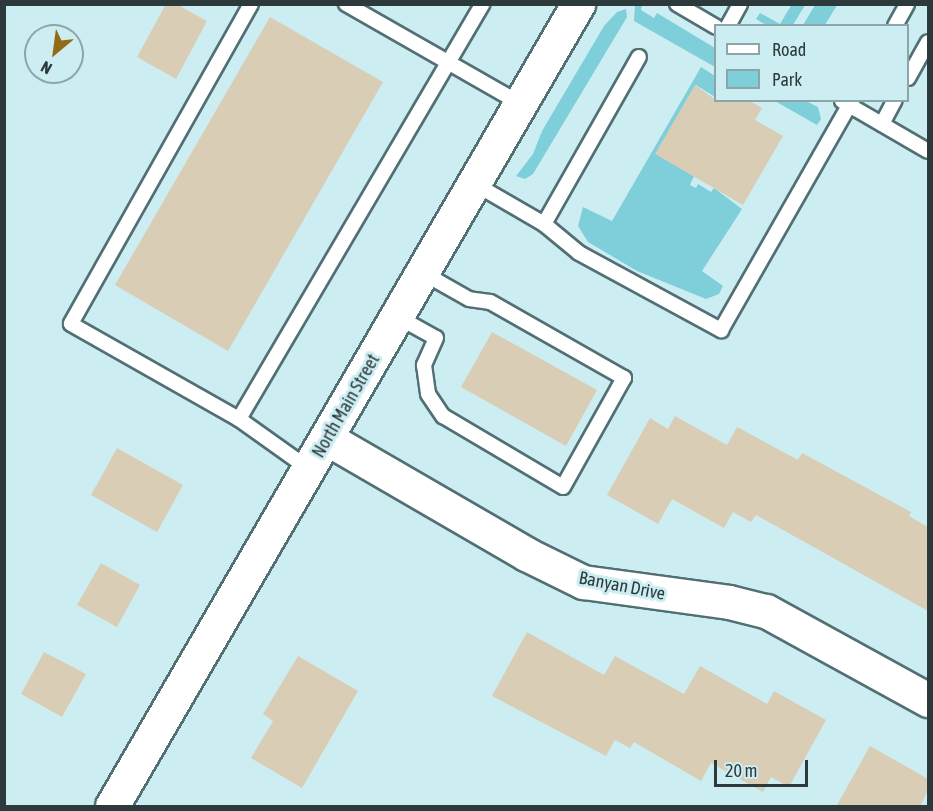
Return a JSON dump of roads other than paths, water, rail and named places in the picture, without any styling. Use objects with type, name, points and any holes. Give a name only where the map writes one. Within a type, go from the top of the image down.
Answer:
[{"type":"main road","name":"North Main Street","points":[[112,807],[328,439],[578,4]]},
{"type":"main road","name":"Banyan Drive","points":[[328,439],[526,554],[584,582],[729,602],[766,611],[928,700]]},
{"type":"lane","points":[[250,4],[71,324],[239,420],[309,469]]},
{"type":"lane","points":[[346,4],[447,64],[521,104]]},
{"type":"lane","points":[[239,420],[482,4]]},
{"type":"lane","points":[[677,4],[714,26]]},
{"type":"lane","points":[[729,24],[740,4]]},
{"type":"lane","points":[[896,24],[908,4]]},
{"type":"lane","points":[[909,76],[928,42]]},
{"type":"lane","points":[[544,224],[639,57]]},
{"type":"lane","points":[[475,184],[544,224],[579,253],[721,330],[848,102],[928,151]]},
{"type":"lane","points":[[882,124],[894,102]]},
{"type":"lane","points":[[398,317],[435,338],[424,365],[428,394],[443,416],[563,487],[624,378],[490,302],[469,299],[423,273]]}]
